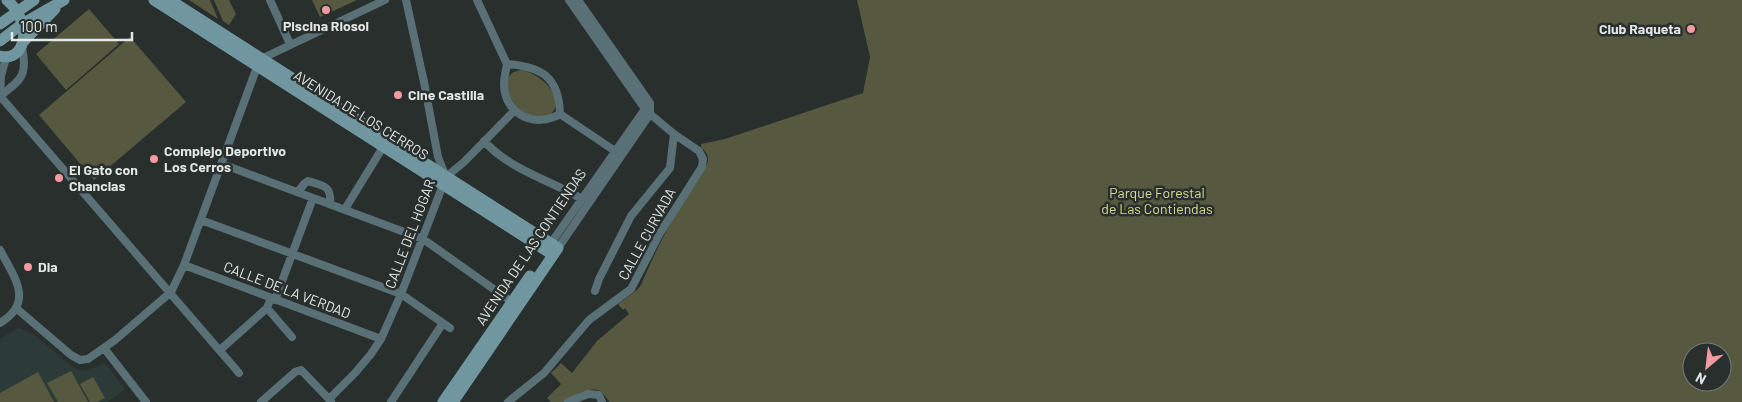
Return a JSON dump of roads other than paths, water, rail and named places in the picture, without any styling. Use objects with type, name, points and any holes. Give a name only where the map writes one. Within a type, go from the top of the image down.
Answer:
[{"type":"street","points":[[0,96],[18,82],[23,73],[25,63],[22,45],[24,36],[22,24],[8,0]]},
{"type":"street","points":[[0,24],[34,0]]},
{"type":"street","name":"AVENIDA DE LOS CERROS","points":[[154,0],[260,62],[428,165],[450,175],[552,249]]},
{"type":"street","name":"AVENIDA DE LOS CERROS","points":[[170,0],[383,147],[450,175],[457,184],[552,249]]},
{"type":"street","points":[[270,0],[290,44]]},
{"type":"street","points":[[16,308],[71,355],[80,360],[88,358],[104,348],[171,292],[202,220],[260,62],[290,44],[385,0]]},
{"type":"street","name":"CALLE DEL HOGAR","points":[[330,400],[366,360],[381,339],[450,175],[438,157],[406,0]]},
{"type":"street","points":[[477,0],[507,64],[504,84],[505,93],[516,110],[524,117],[538,121],[551,119],[560,114]]},
{"type":"street","name":"CALLE CURVADA","points":[[508,402],[544,373],[589,320],[631,289],[660,233],[702,167],[703,159],[699,151],[647,112],[569,0]]},
{"type":"street","points":[[578,0],[650,103],[647,112]]},
{"type":"street","points":[[0,41],[22,24],[63,1]]},
{"type":"street","points":[[63,1],[16,54],[3,57],[0,96],[239,372]]},
{"type":"street","points":[[507,64],[531,67],[548,78],[558,94],[560,114],[615,152]]},
{"type":"street","points":[[450,175],[516,110]]},
{"type":"street","name":"AVENIDA DE LAS CONTIENDAS","points":[[443,402],[512,302],[552,249],[582,199],[615,152],[647,112]]},
{"type":"street","name":"AVENIDA DE LAS CONTIENDAS","points":[[453,402],[552,249],[647,112]]},
{"type":"street","points":[[595,291],[598,278],[631,216],[670,168],[674,134]]},
{"type":"street","points":[[484,141],[500,156],[582,199]]},
{"type":"street","points":[[345,209],[383,147]]},
{"type":"street","name":"AVENIDA DE LOS CERROS","points":[[428,165],[438,157]]},
{"type":"street","points":[[222,164],[423,239],[512,302]]},
{"type":"street","points":[[298,192],[308,181],[319,184],[328,188],[331,194],[330,204]]},
{"type":"street","points":[[220,350],[267,308],[273,299],[293,254],[314,198]]},
{"type":"street","points":[[202,220],[401,294],[447,326],[391,402]]},
{"type":"street","points":[[0,250],[20,288],[16,308],[9,318],[0,323]]},
{"type":"street","name":"CALLE DE LA VERDAD","points":[[184,265],[381,339]]},
{"type":"street","points":[[267,308],[292,337]]},
{"type":"street","points":[[104,348],[146,402]]},
{"type":"street","points":[[262,401],[295,372],[301,370],[330,400]]},
{"type":"street","points":[[568,402],[588,394],[599,395],[602,402]]},
{"type":"place","name":"Piscina Riosol","points":[[326,10]]},
{"type":"place","name":"Club Raqueta","points":[[1691,29]]},
{"type":"place","name":"Cine Castilla","points":[[398,95]]},
{"type":"place","name":"Complejo Deportivo Los Cerros","points":[[154,159]]},
{"type":"place","name":"El Gato con Chanclas","points":[[59,178]]},
{"type":"place","name":"Dia","points":[[28,267]]},
{"type":"park label","name":"Parque Forestal de Las Contiendas","points":[[1157,202]]}]
